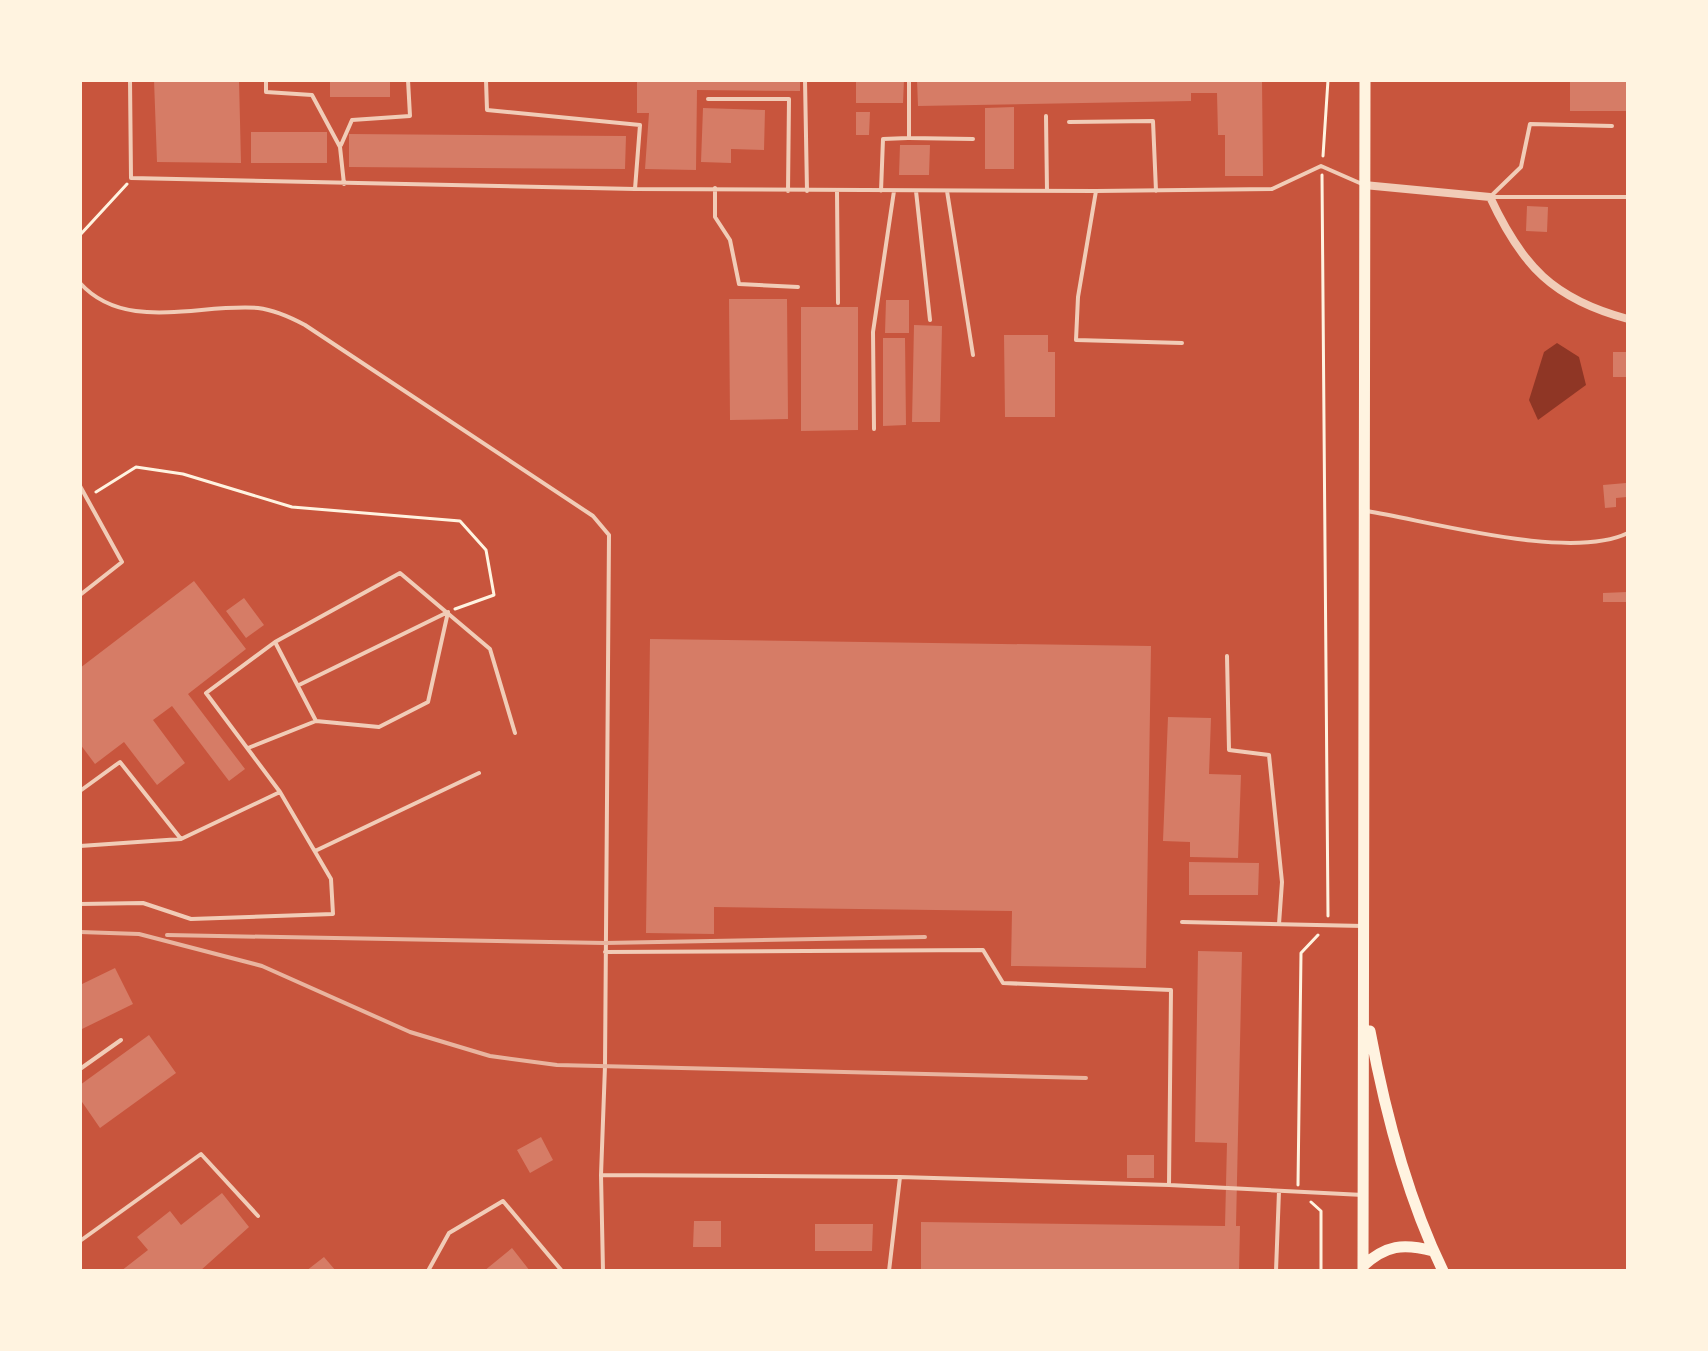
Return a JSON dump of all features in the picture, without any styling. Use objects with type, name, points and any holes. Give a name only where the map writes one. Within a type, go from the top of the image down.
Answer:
[{"type":"main road","points":[[1363,1269],[1365,80]]},
{"type":"main road","points":[[1365,1007],[1381,1090],[1433,1251],[1443,1271]]},
{"type":"main road","points":[[1363,1269],[1381,1250],[1409,1244],[1433,1251]]},
{"type":"street","points":[[1364,185],[1490,197],[1510,241],[1538,273],[1572,299],[1628,319]]},
{"type":"lane","points":[[130,80],[131,178],[788,191],[1156,191],[1272,189],[1321,166],[1364,185]]},
{"type":"lane","points":[[266,80],[266,92],[312,95],[340,147],[344,184]]},
{"type":"lane","points":[[340,147],[352,120],[410,116],[408,80]]},
{"type":"lane","points":[[486,80],[487,110],[640,125],[635,189]]},
{"type":"lane","points":[[805,80],[807,191]]},
{"type":"lane","points":[[909,80],[909,138]]},
{"type":"lane","points":[[708,99],[789,99],[788,191]]},
{"type":"lane","points":[[1046,116],[1047,191]]},
{"type":"lane","points":[[1069,122],[1153,121],[1156,191]]},
{"type":"lane","points":[[1490,197],[1521,167],[1530,124],[1612,126]]},
{"type":"lane","points":[[881,191],[883,139],[973,139]]},
{"type":"lane","points":[[715,188],[715,217],[730,240],[739,284],[798,287]]},
{"type":"lane","points":[[837,191],[838,303]]},
{"type":"lane","points":[[874,429],[873,332],[894,191]]},
{"type":"lane","points":[[916,191],[930,320]]},
{"type":"lane","points":[[947,191],[973,355]]},
{"type":"lane","points":[[1096,191],[1078,297],[1076,340],[1182,343]]},
{"type":"lane","points":[[1490,197],[1628,197]]},
{"type":"lane","points":[[80,283],[90,293],[122,310],[259,308],[305,325],[593,516],[609,535],[601,1175],[603,1271]]},
{"type":"lane","points":[[80,486],[89,497],[122,562],[80,595]]},
{"type":"lane","points":[[1365,510],[1559,544],[1618,538],[1628,533]]},
{"type":"lane","points":[[80,904],[143,903],[191,919],[333,914],[331,879],[315,851],[280,792],[206,693],[275,642],[400,573],[490,649],[515,733]]},
{"type":"lane","points":[[299,685],[448,612]]},
{"type":"lane","points":[[248,748],[316,721],[379,727],[428,702],[448,612]]},
{"type":"lane","points":[[275,642],[316,721]]},
{"type":"lane","points":[[1227,656],[1229,750],[1269,755],[1282,882],[1279,924]]},
{"type":"lane","points":[[80,791],[120,762],[181,839]]},
{"type":"lane","points":[[315,851],[479,773]]},
{"type":"lane","points":[[80,846],[181,839],[280,792]]},
{"type":"lane","points":[[1182,922],[1365,926]]},
{"type":"lane","points":[[605,952],[983,950],[1003,983],[1171,990],[1169,1185]]},
{"type":"lane","points":[[80,1069],[121,1040]]},
{"type":"lane","points":[[80,1241],[201,1154],[258,1216]]},
{"type":"lane","points":[[601,1175],[900,1177],[1169,1185],[1364,1195]]},
{"type":"lane","points":[[889,1271],[900,1177]]},
{"type":"lane","points":[[1276,1271],[1279,1191]]},
{"type":"lane","points":[[428,1271],[449,1233],[503,1201],[562,1271]]},
{"type":"path","points":[[1321,1271],[1321,1211],[1298,1192],[1301,953],[1328,926],[1321,166],[1327,131],[1328,80]]},
{"type":"path","points":[[80,235],[115,200],[131,178]]},
{"type":"path","points":[[89,497],[136,467],[183,474],[292,507],[460,521],[486,550],[494,595],[448,612]]},
{"type":"shaded area","points":[[1557,343],[1579,357],[1586,385],[1538,420],[1529,400],[1544,352]]},
{"type":"building","points":[[154,80],[239,80],[241,163],[157,162]]},
{"type":"building","points":[[330,80],[390,80],[390,97],[330,97]]},
{"type":"building","points":[[637,80],[800,80],[800,91],[697,90],[696,170],[645,169],[649,113],[637,113]]},
{"type":"building","points":[[856,80],[904,80],[903,103],[856,103]]},
{"type":"building","points":[[917,80],[1262,80],[1263,176],[1225,176],[1225,135],[1218,135],[1217,93],[1191,93],[1191,101],[918,106]]},
{"type":"building","points":[[1627,80],[1627,111],[1570,111],[1570,81]]},
{"type":"building","points":[[1014,107],[1014,169],[985,169],[985,108]]},
{"type":"building","points":[[703,108],[765,110],[764,150],[731,149],[731,163],[701,162]]},
{"type":"building","points":[[856,112],[870,112],[869,135],[856,135]]},
{"type":"building","points":[[251,132],[327,132],[327,163],[251,163]]},
{"type":"building","points":[[349,134],[626,136],[625,169],[349,167]]},
{"type":"building","points":[[900,145],[930,145],[929,175],[899,175]]},
{"type":"building","points":[[1527,206],[1548,207],[1547,232],[1526,231]]},
{"type":"building","points":[[729,299],[787,299],[788,419],[730,420]]},
{"type":"building","points":[[886,300],[909,300],[909,333],[885,333]]},
{"type":"building","points":[[801,307],[858,307],[858,430],[801,431]]},
{"type":"building","points":[[914,325],[942,326],[940,422],[912,422]]},
{"type":"building","points":[[1004,335],[1048,335],[1048,352],[1055,352],[1055,417],[1005,417]]},
{"type":"building","points":[[883,338],[905,338],[906,425],[883,426]]},
{"type":"building","points":[[1613,352],[1628,352],[1628,377],[1613,377]]},
{"type":"building","points":[[1626,483],[1627,497],[1616,498],[1616,507],[1605,508],[1603,485]]},
{"type":"building","points":[[194,581],[246,649],[188,694],[245,769],[229,781],[172,706],[153,720],[185,763],[157,785],[124,742],[95,764],[80,744],[80,668]]},
{"type":"building","points":[[1627,592],[1627,602],[1603,602],[1603,593]]},
{"type":"building","points":[[244,598],[264,625],[246,638],[226,611]]},
{"type":"building","points":[[650,639],[1151,646],[1146,968],[1011,966],[1012,911],[714,907],[714,934],[646,933]]},
{"type":"building","points":[[1168,717],[1211,718],[1209,774],[1241,775],[1238,858],[1190,857],[1190,842],[1163,841]]},
{"type":"building","points":[[1189,862],[1259,863],[1258,895],[1189,895]]},
{"type":"building","points":[[1198,951],[1242,952],[1236,1226],[1240,1226],[1239,1271],[921,1271],[921,1222],[1225,1226],[1227,1143],[1195,1142]]},
{"type":"building","points":[[115,968],[133,1004],[80,1030],[80,985]]},
{"type":"building","points":[[149,1035],[176,1073],[100,1128],[80,1099],[80,1085]]},
{"type":"building","points":[[541,1137],[553,1160],[530,1173],[517,1150]]},
{"type":"building","points":[[1127,1155],[1154,1155],[1154,1178],[1127,1178]]},
{"type":"building","points":[[222,1193],[249,1227],[200,1271],[121,1271],[148,1250],[137,1237],[170,1211],[181,1225]]},
{"type":"building","points":[[694,1221],[721,1221],[721,1247],[693,1247]]},
{"type":"building","points":[[815,1224],[873,1224],[872,1251],[815,1251]]},
{"type":"building","points":[[512,1248],[530,1271],[484,1271]]},
{"type":"building","points":[[324,1257],[336,1271],[306,1271]]},
{"type":"railway","points":[[80,932],[139,934],[262,966],[410,1032],[490,1056],[557,1065],[1086,1078]]},
{"type":"railway","points":[[167,935],[605,943],[925,937]]}]
